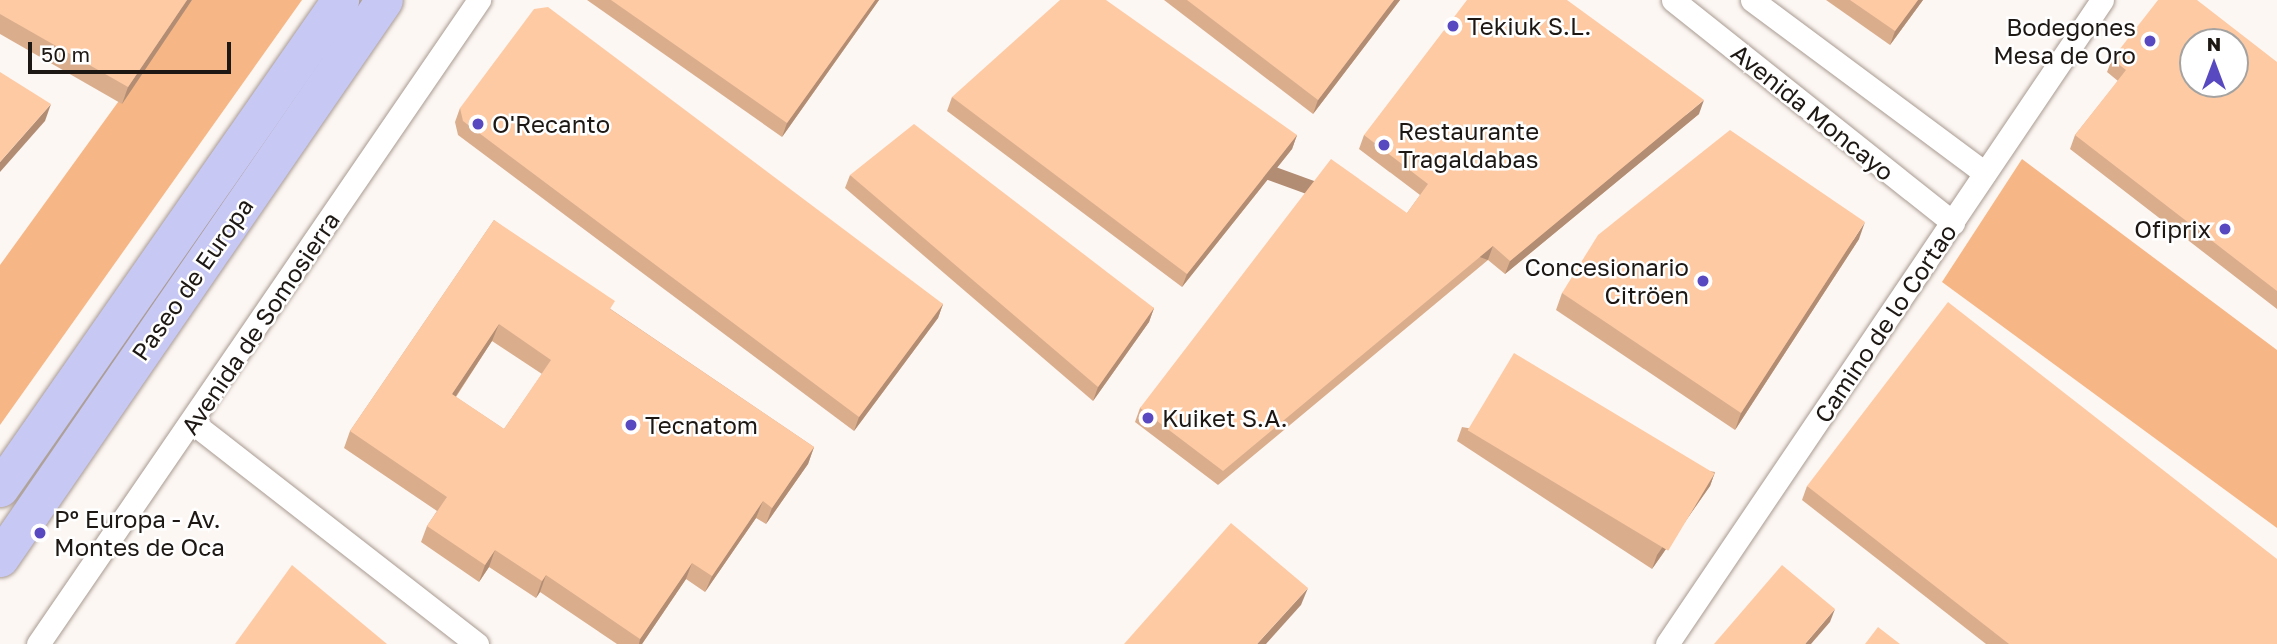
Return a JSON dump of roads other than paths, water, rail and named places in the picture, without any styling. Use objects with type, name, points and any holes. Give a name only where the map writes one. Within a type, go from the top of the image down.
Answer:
[{"type":"main road","name":"Paseo de Europa","points":[[0,488],[340,0]]},
{"type":"main road","name":"Paseo de Europa","points":[[0,558],[384,0]]},
{"type":"street","name":"Avenida de Somosierra","points":[[37,644],[193,424],[479,0]]},
{"type":"street","name":"Avenida Moncayo","points":[[1673,0],[1953,223]]},
{"type":"street","name":"Avenida Moncayo","points":[[1752,0],[1985,173]]},
{"type":"street","name":"Camino de lo Cortao","points":[[1667,644],[2102,0]]},
{"type":"street","points":[[193,424],[477,644]]},
{"type":"place","name":"Tekiuk S.L.","points":[[1453,26]]},
{"type":"place","name":"Bodegones Mesa de Oro","points":[[2150,41]]},
{"type":"place","name":"O'Recanto","points":[[478,124]]},
{"type":"place","name":"Restaurante Tragaldabas","points":[[1384,145]]},
{"type":"place","name":"Ofiprix","points":[[2225,229]]},
{"type":"place","name":"Concesionario Citröen","points":[[1703,281]]},
{"type":"place","name":"Kuiket S.A.","points":[[1148,418]]},
{"type":"place","name":"Tecnatom","points":[[631,425]]},
{"type":"place","name":"Pº Europa - Av. Montes de Oca","points":[[40,533]]}]
